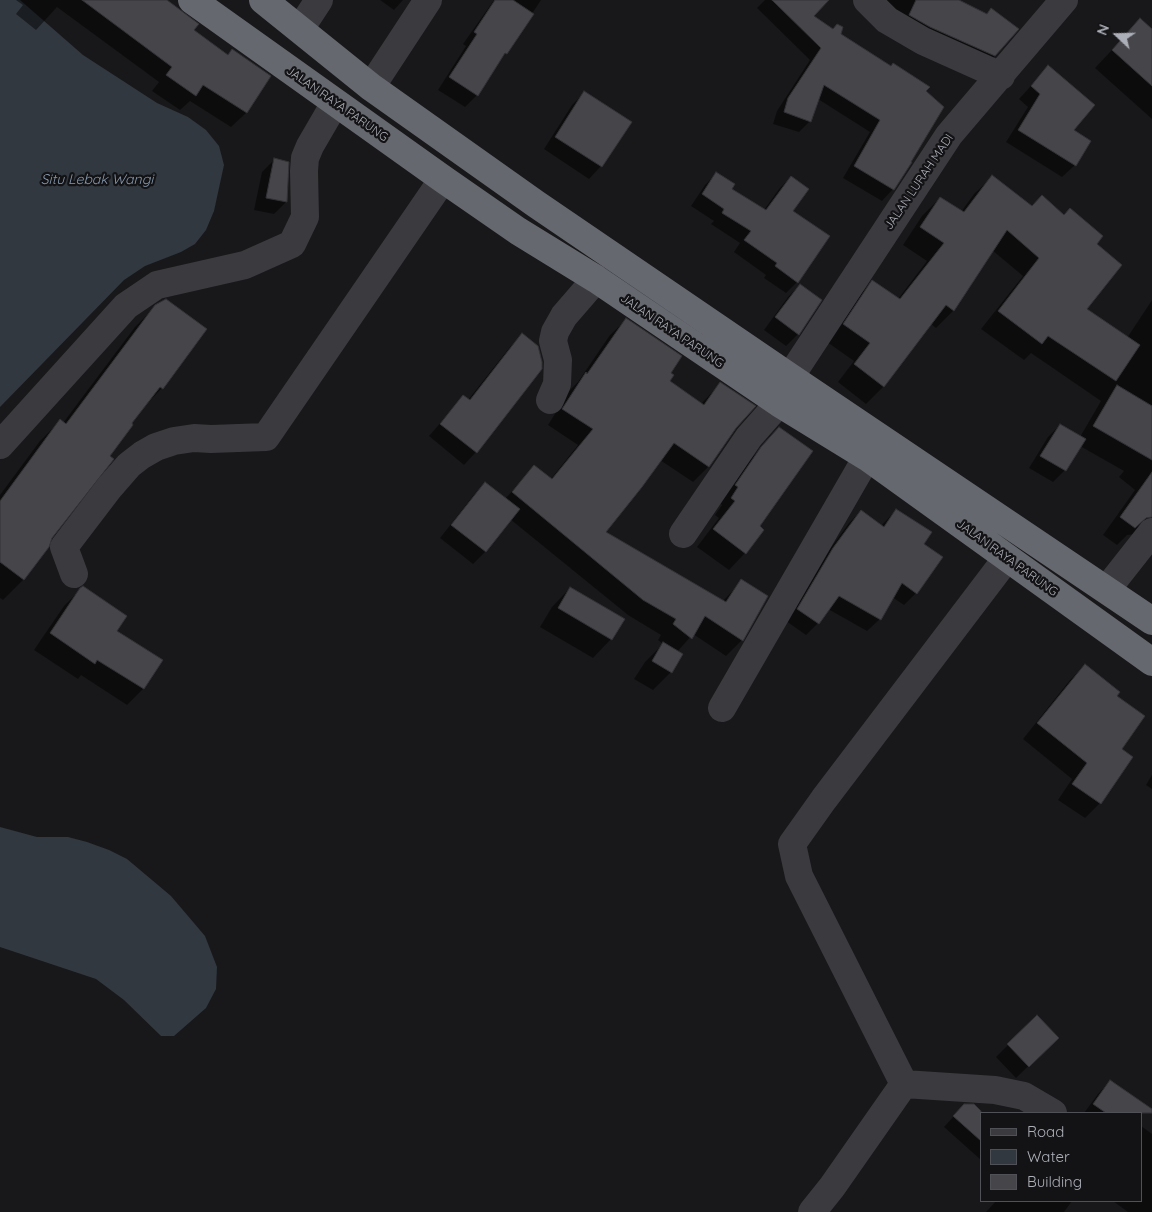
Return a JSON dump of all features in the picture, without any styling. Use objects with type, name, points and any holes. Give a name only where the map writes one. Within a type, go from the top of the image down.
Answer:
[{"type":"highway","name":"JALAN RAYA PARUNG","points":[[192,0],[518,231],[596,279],[779,403],[867,457],[1152,662]]},
{"type":"highway","points":[[263,0],[371,87],[536,204],[1152,621]]},
{"type":"highway","points":[[518,231],[536,204]]},
{"type":"street","points":[[300,29],[319,0]]},
{"type":"street","points":[[371,87],[428,0]]},
{"type":"street","points":[[867,0],[886,20],[923,41],[1001,76]]},
{"type":"street","name":"JALAN LURAH MADI","points":[[790,377],[949,135],[1064,0]]},
{"type":"street","points":[[0,445],[126,306],[157,285],[245,265],[292,244],[305,217],[305,158],[335,103]]},
{"type":"street","points":[[74,574],[64,547],[109,488],[129,465],[142,455],[156,447],[174,441],[194,438],[266,436],[443,179]]},
{"type":"street","points":[[550,400],[557,384],[558,360],[553,341],[556,332],[564,316],[596,279]]},
{"type":"street","points":[[683,534],[748,437],[779,403]]},
{"type":"street","points":[[722,708],[867,457]]},
{"type":"street","points":[[1107,589],[1152,532]]},
{"type":"street","points":[[904,1084],[799,876],[792,844],[1007,558]]},
{"type":"street","points":[[904,1084],[995,1090],[1024,1096],[1051,1112]]},
{"type":"street","points":[[812,1212],[832,1187],[904,1084]]},
{"type":"water","name":"Situ Lebak Wangi","points":[[0,0],[20,0],[83,55],[157,103],[188,117],[206,130],[219,146],[224,165],[214,211],[206,230],[195,244],[181,252],[145,266],[124,280],[0,407]]},
{"type":"water","points":[[0,827],[37,837],[68,837],[109,850],[127,859],[171,896],[205,936],[217,967],[216,989],[206,1008],[174,1036],[161,1036],[124,1000],[96,979],[0,947]]},
{"type":"building","points":[[82,0],[167,0],[199,24],[194,30],[228,55],[232,49],[271,76],[247,113],[203,85],[196,96],[166,75],[172,67]]},
{"type":"building","points":[[495,0],[513,0],[534,14],[507,54],[505,53],[478,96],[449,77],[477,34],[474,32]]},
{"type":"building","points":[[772,0],[829,0],[814,16],[833,29],[837,24],[843,27],[841,34],[891,66],[893,63],[930,87],[926,91],[944,107],[894,190],[854,166],[880,120],[824,85],[811,122],[784,112],[788,98],[821,48]]},
{"type":"building","points":[[916,0],[959,0],[987,14],[991,8],[1019,29],[995,56],[930,27],[909,15]]},
{"type":"building","points":[[1140,18],[1152,29],[1152,86],[1112,50]]},
{"type":"building","points":[[1048,65],[1095,105],[1074,130],[1091,141],[1076,166],[1018,130],[1040,94],[1031,86]]},
{"type":"building","points":[[584,91],[632,122],[602,167],[555,137]]},
{"type":"building","points":[[274,158],[289,162],[287,202],[266,198]]},
{"type":"building","points":[[716,172],[735,184],[732,189],[766,210],[791,176],[809,189],[793,211],[830,236],[798,283],[775,266],[777,263],[744,240],[751,231],[722,213],[724,209],[702,194]]},
{"type":"building","points":[[992,175],[1032,206],[1042,195],[1064,215],[1070,208],[1103,236],[1097,244],[1122,265],[1087,309],[1140,345],[1116,381],[1048,336],[1042,344],[998,311],[1039,258],[1007,230],[954,311],[946,305],[884,387],[854,364],[870,343],[843,324],[872,280],[900,299],[944,243],[920,227],[940,197],[964,212]]},
{"type":"building","points":[[800,284],[822,300],[799,335],[775,317]]},
{"type":"building","points":[[166,299],[207,329],[163,389],[160,387],[132,423],[133,425],[110,456],[114,459],[52,538],[49,547],[24,580],[0,562],[0,501],[60,419],[66,424],[155,305]]},
{"type":"building","points":[[626,318],[682,356],[671,373],[674,375],[670,381],[704,405],[720,382],[756,406],[736,428],[709,467],[674,443],[606,532],[726,602],[741,579],[768,596],[743,641],[705,616],[692,639],[673,624],[676,619],[643,600],[512,492],[534,465],[552,479],[593,429],[562,409],[586,372],[587,374]]},
{"type":"building","points":[[522,333],[538,346],[542,369],[477,453],[440,424],[463,395],[470,400]]},
{"type":"building","points":[[1117,385],[1152,406],[1152,460],[1093,426]]},
{"type":"building","points":[[1060,424],[1086,439],[1066,471],[1040,456]]},
{"type":"building","points":[[779,427],[813,451],[760,526],[764,530],[746,554],[713,529],[735,501],[731,498],[738,487],[735,485],[761,447]]},
{"type":"building","points":[[1152,472],[1152,517],[1146,518],[1135,528],[1120,517]]},
{"type":"building","points":[[485,482],[520,509],[486,552],[451,525]]},
{"type":"building","points":[[896,509],[932,532],[924,544],[943,557],[917,594],[902,583],[881,620],[839,596],[819,624],[797,609],[833,548],[861,510],[884,527]]},
{"type":"building","points":[[83,586],[127,616],[117,631],[163,660],[144,689],[97,660],[95,664],[50,633]]},
{"type":"building","points":[[570,587],[625,619],[612,640],[558,608]]},
{"type":"building","points":[[663,642],[683,654],[672,673],[652,661]]},
{"type":"building","points":[[1085,664],[1120,692],[1117,696],[1145,716],[1122,749],[1133,757],[1101,804],[1072,784],[1087,763],[1037,723]]},
{"type":"building","points":[[1037,1015],[1059,1038],[1029,1067],[1007,1044]]},
{"type":"building","points":[[1110,1080],[1152,1109],[1152,1113],[1105,1112],[1093,1104]]},
{"type":"building","points":[[964,1104],[974,1104],[981,1111],[980,1140],[953,1116]]}]
